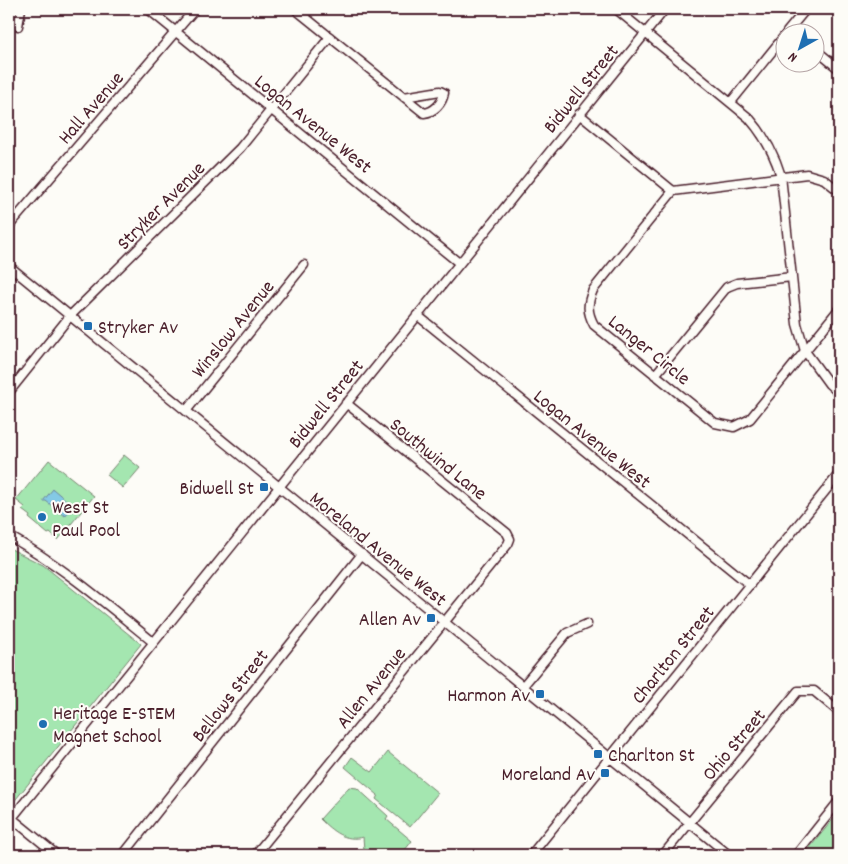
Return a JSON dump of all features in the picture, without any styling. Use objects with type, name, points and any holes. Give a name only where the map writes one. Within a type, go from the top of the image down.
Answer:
[{"type":"street","points":[[18,26],[21,9]]},
{"type":"street","name":"Logan Avenue West","points":[[148,9],[459,263]]},
{"type":"street","name":"Hall Avenue","points":[[9,226],[195,9]]},
{"type":"street","points":[[295,9],[330,37],[404,97],[424,113],[431,113],[443,99],[444,94],[440,91],[404,97]]},
{"type":"street","points":[[616,9],[731,102],[749,118],[763,135],[774,154],[781,176],[797,324],[805,351],[829,384],[839,393]]},
{"type":"street","name":"Bidwell Street","points":[[10,817],[665,9]]},
{"type":"street","points":[[796,22],[806,9]]},
{"type":"street","name":"Stryker Avenue","points":[[9,392],[70,316],[240,148],[330,37]]},
{"type":"street","points":[[731,102],[776,48]]},
{"type":"street","points":[[826,58],[839,69]]},
{"type":"street","points":[[579,114],[673,191],[807,174],[824,179],[839,191]]},
{"type":"street","name":"Langer Circle","points":[[673,191],[592,290],[587,304],[589,315],[594,325],[715,423],[734,427],[750,419],[839,309]]},
{"type":"street","name":"Winslow Avenue","points":[[186,411],[304,265]]},
{"type":"street","name":"Moreland Avenue West","points":[[9,266],[728,855]]},
{"type":"street","points":[[655,375],[727,287],[737,283],[792,277]]},
{"type":"street","name":"Logan Avenue West","points":[[417,315],[750,585]]},
{"type":"street","name":"Southwind Lane","points":[[346,403],[507,533],[510,539]]},
{"type":"street","name":"Charlton Street","points":[[531,855],[839,474]]},
{"type":"street","points":[[9,536],[71,575],[153,642]]},
{"type":"street","name":"Allen Avenue","points":[[255,855],[508,544],[510,539]]},
{"type":"street","name":"Bellows Street","points":[[123,855],[362,554]]},
{"type":"street","points":[[523,686],[567,633],[587,624]]},
{"type":"street","name":"Ohio Street","points":[[663,855],[798,691],[814,691],[839,712]]},
{"type":"street","points":[[796,855],[839,801]]},
{"type":"street","points":[[10,817],[57,855]]},
{"type":"green space","points":[[124,455],[140,468],[123,488],[107,475]]},
{"type":"green space","points":[[49,460],[94,496],[58,540],[29,518],[30,516],[22,510],[25,507],[16,500]]},
{"type":"green space","name":"Heritage E-STEM Magnet School","points":[[9,548],[43,565],[141,644],[12,804],[9,801]]},
{"type":"green space","points":[[388,752],[438,793],[410,827],[376,799],[378,795],[345,767],[352,757],[372,772]]},
{"type":"green space","points":[[349,787],[357,788],[388,816],[386,819],[412,841],[401,855],[367,855],[364,850],[363,837],[345,837],[329,828],[320,819]]},
{"type":"green space","points":[[839,812],[839,855],[812,855],[807,851]]},
{"type":"water","points":[[53,489],[73,506],[65,516],[46,501],[43,501]]},
{"type":"place","name":"Stryker Av","points":[[88,326]]},
{"type":"place","name":"Bidwell St","points":[[264,487]]},
{"type":"place","name":"West St Paul Pool","points":[[42,517]]},
{"type":"place","name":"Allen Av","points":[[431,618]]},
{"type":"place","name":"Harmon Av","points":[[540,694]]},
{"type":"place","name":"Heritage E-STEM Magnet School","points":[[43,724]]},
{"type":"place","name":"Charlton St","points":[[598,754]]},
{"type":"place","name":"Moreland Av","points":[[605,773]]}]
